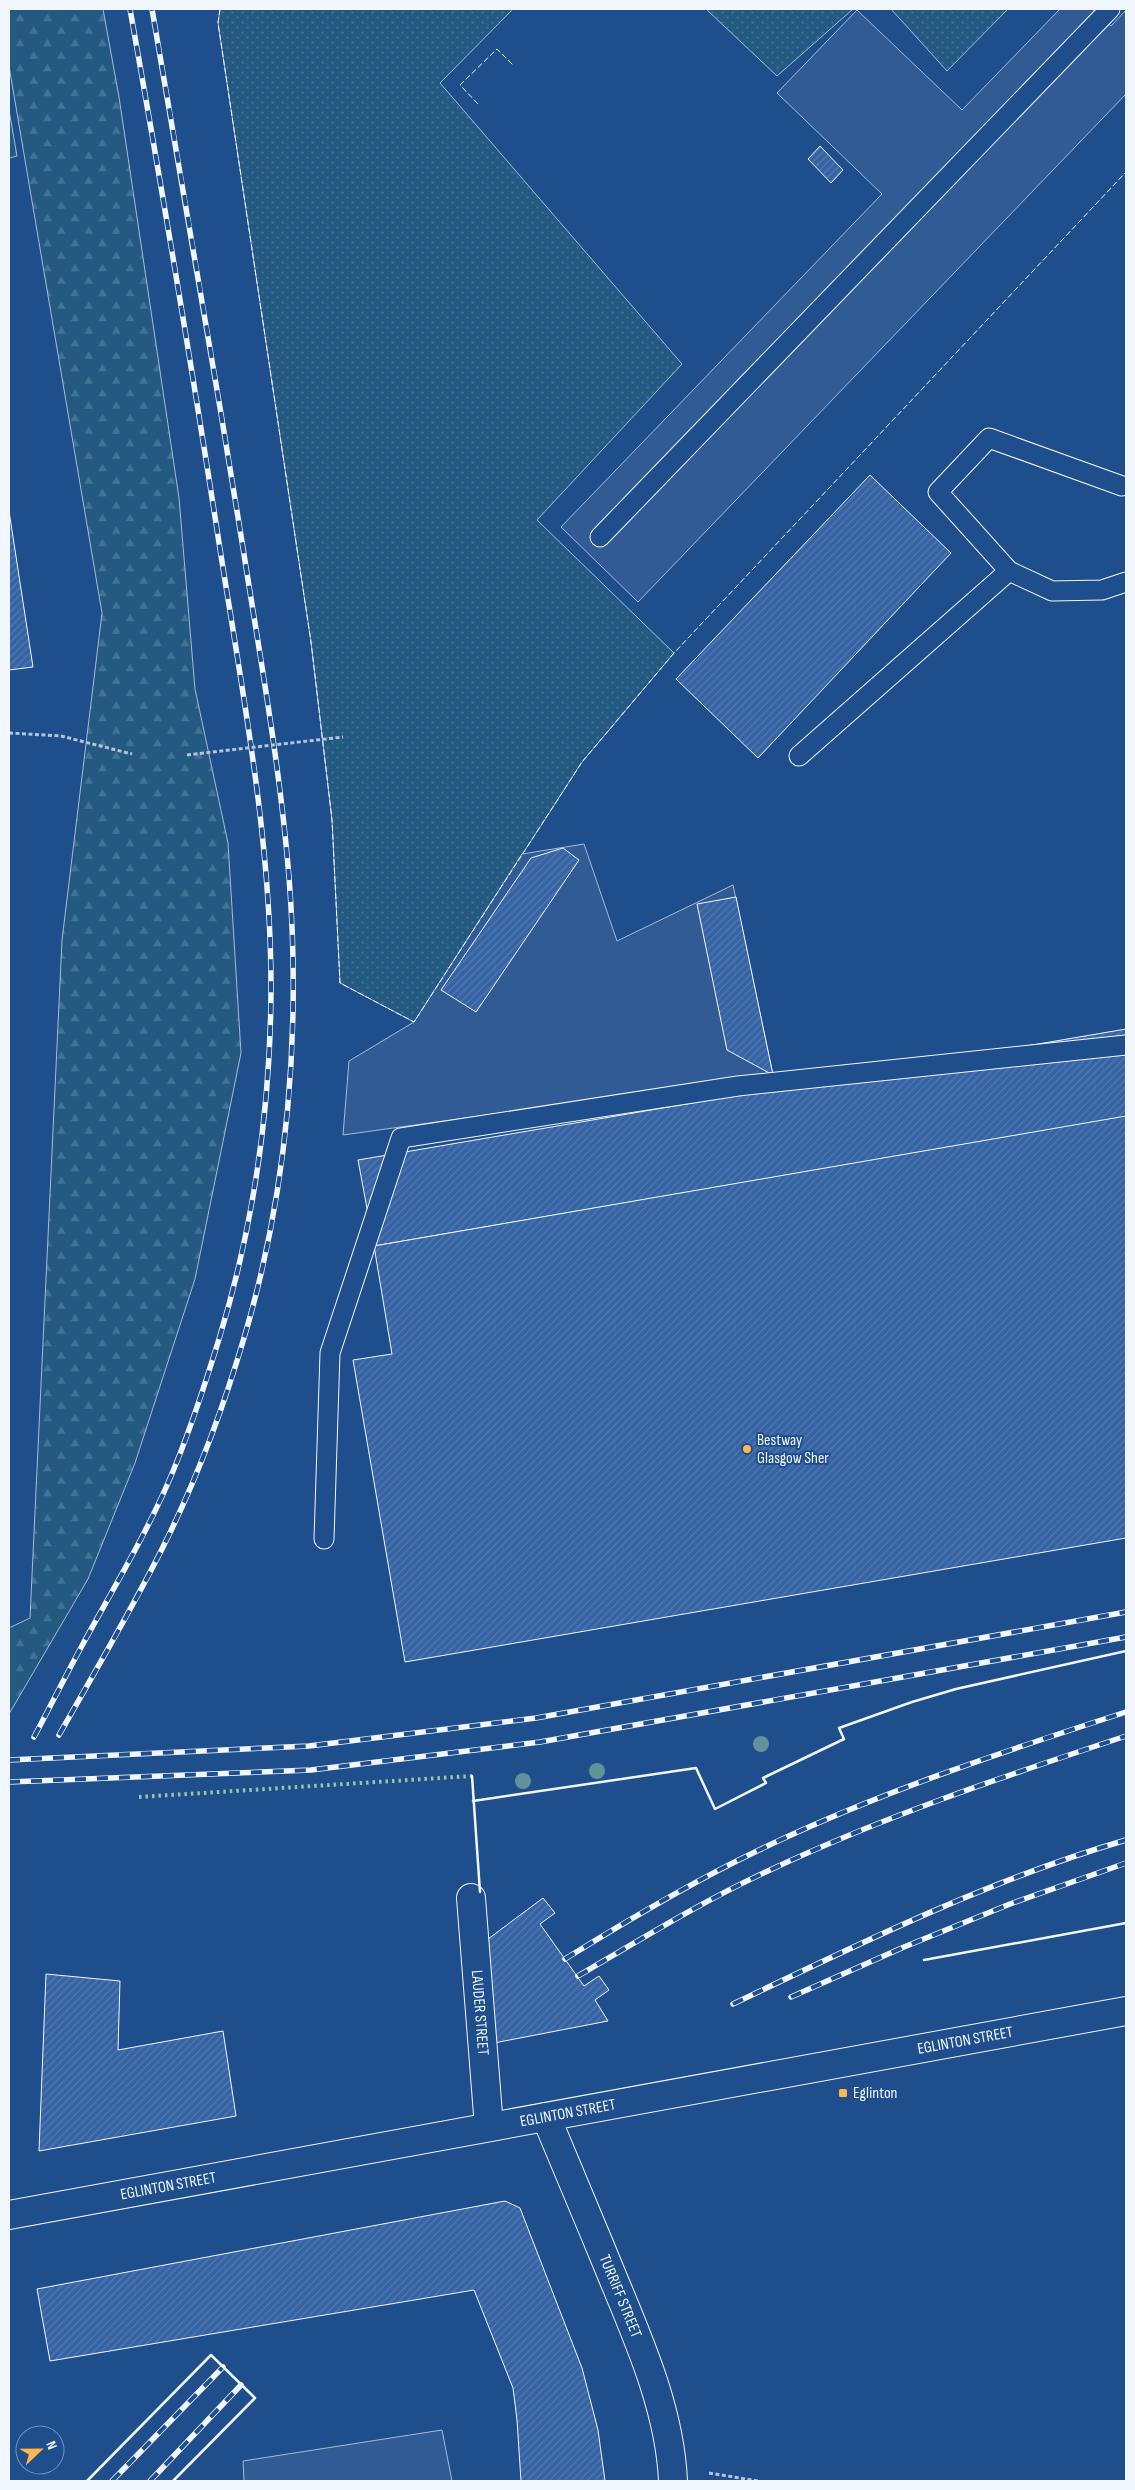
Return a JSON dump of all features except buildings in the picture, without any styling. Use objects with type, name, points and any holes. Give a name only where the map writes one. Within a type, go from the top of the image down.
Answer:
[{"type":"main road","name":"LAUDER STREET","points":[[471,1898],[489,2127]]},
{"type":"main road","name":"EGLINTON STREET","points":[[9,2215],[1126,2011]]},
{"type":"main road","name":"TURRIFF STREET","points":[[546,2117],[641,2346],[660,2408],[673,2474]]},
{"type":"lane","points":[[600,537],[1110,9]]},
{"type":"lane","points":[[1122,486],[989,438],[938,492],[1009,571],[1052,591],[1102,590],[1126,582]]},
{"type":"lane","points":[[799,756],[1009,571]]},
{"type":"lane","points":[[324,1539],[330,1353],[401,1138],[738,1086],[1126,1045]]},
{"type":"path","points":[[9,733],[61,736],[132,754]]},
{"type":"path","points":[[187,754],[343,737]]},
{"type":"path","points":[[673,2474],[758,2481]]},
{"type":"green space","points":[[9,9],[103,9],[119,97],[179,498],[195,689],[228,843],[241,1053],[195,1279],[135,1463],[88,1579],[9,1714],[9,1628],[30,1618],[62,940],[102,613],[9,66]]},
{"type":"green space","points":[[220,9],[513,9],[440,83],[682,364],[537,520],[674,653],[582,762],[414,1022],[340,983],[332,820],[311,642],[218,23]]},
{"type":"green space","points":[[706,9],[853,9],[777,76]]},
{"type":"green space","points":[[891,9],[1008,9],[947,71]]},
{"type":"green space","points":[[9,110],[17,156],[9,158]]},
{"type":"shaded area","points":[[1060,9],[1092,9],[1111,26],[1126,10],[1126,94],[638,602],[561,527],[882,194],[777,93],[857,10],[962,110]]},
{"type":"shaded area","points":[[584,844],[617,941],[733,885],[773,1075],[343,1135],[349,1061],[414,1022],[522,854]]},
{"type":"shaded area","points":[[442,2430],[452,2481],[244,2481],[243,2461]]},
{"type":"railway","points":[[34,1737],[139,1544],[168,1483],[202,1394],[231,1297],[250,1212],[263,1125],[270,1038],[270,938],[267,882],[254,771],[188,346],[130,9]]},
{"type":"railway","points":[[59,1735],[163,1547],[198,1471],[227,1391],[259,1282],[271,1225],[281,1168],[292,1052],[293,993],[289,877],[275,753],[221,413],[152,9]]},
{"type":"railway","points":[[9,1760],[309,1746],[536,1718],[1126,1612]]},
{"type":"railway","points":[[9,1782],[311,1770],[540,1742],[1126,1637]]},
{"type":"railway","points":[[565,1959],[685,1888],[734,1862],[804,1829],[940,1775],[1126,1712]]},
{"type":"railway","points":[[578,1976],[721,1894],[813,1850],[901,1814],[1126,1736]]},
{"type":"railway","points":[[733,2004],[877,1936],[975,1893],[1075,1856],[1126,1840]]},
{"type":"railway","points":[[791,1997],[904,1947],[1010,1904],[1126,1863]]},
{"type":"railway","points":[[112,2481],[223,2367]]},
{"type":"railway","points":[[150,2481],[241,2385]]},
{"type":"hedge","points":[[139,1797],[472,1776]]},
{"type":"fence","points":[[220,9],[218,23],[311,642],[332,820],[340,983],[414,1022],[582,762],[674,653],[1126,172]]},
{"type":"fence","points":[[478,104],[460,85],[497,49],[514,66]]},
{"type":"wall","points":[[473,1801],[696,1768],[715,1809],[766,1783],[763,1778],[844,1739],[839,1728],[912,1702],[956,1689],[1126,1651]]},
{"type":"wall","points":[[472,1776],[480,1892]]},
{"type":"wall","points":[[924,1960],[1126,1923]]},
{"type":"wall","points":[[87,2481],[211,2355],[255,2398],[173,2481]]},
{"type":"place","name":"Bestway Glasgow Sher","points":[[747,1449]]},
{"type":"place","name":"Eglinton","points":[[843,2093]]}]
